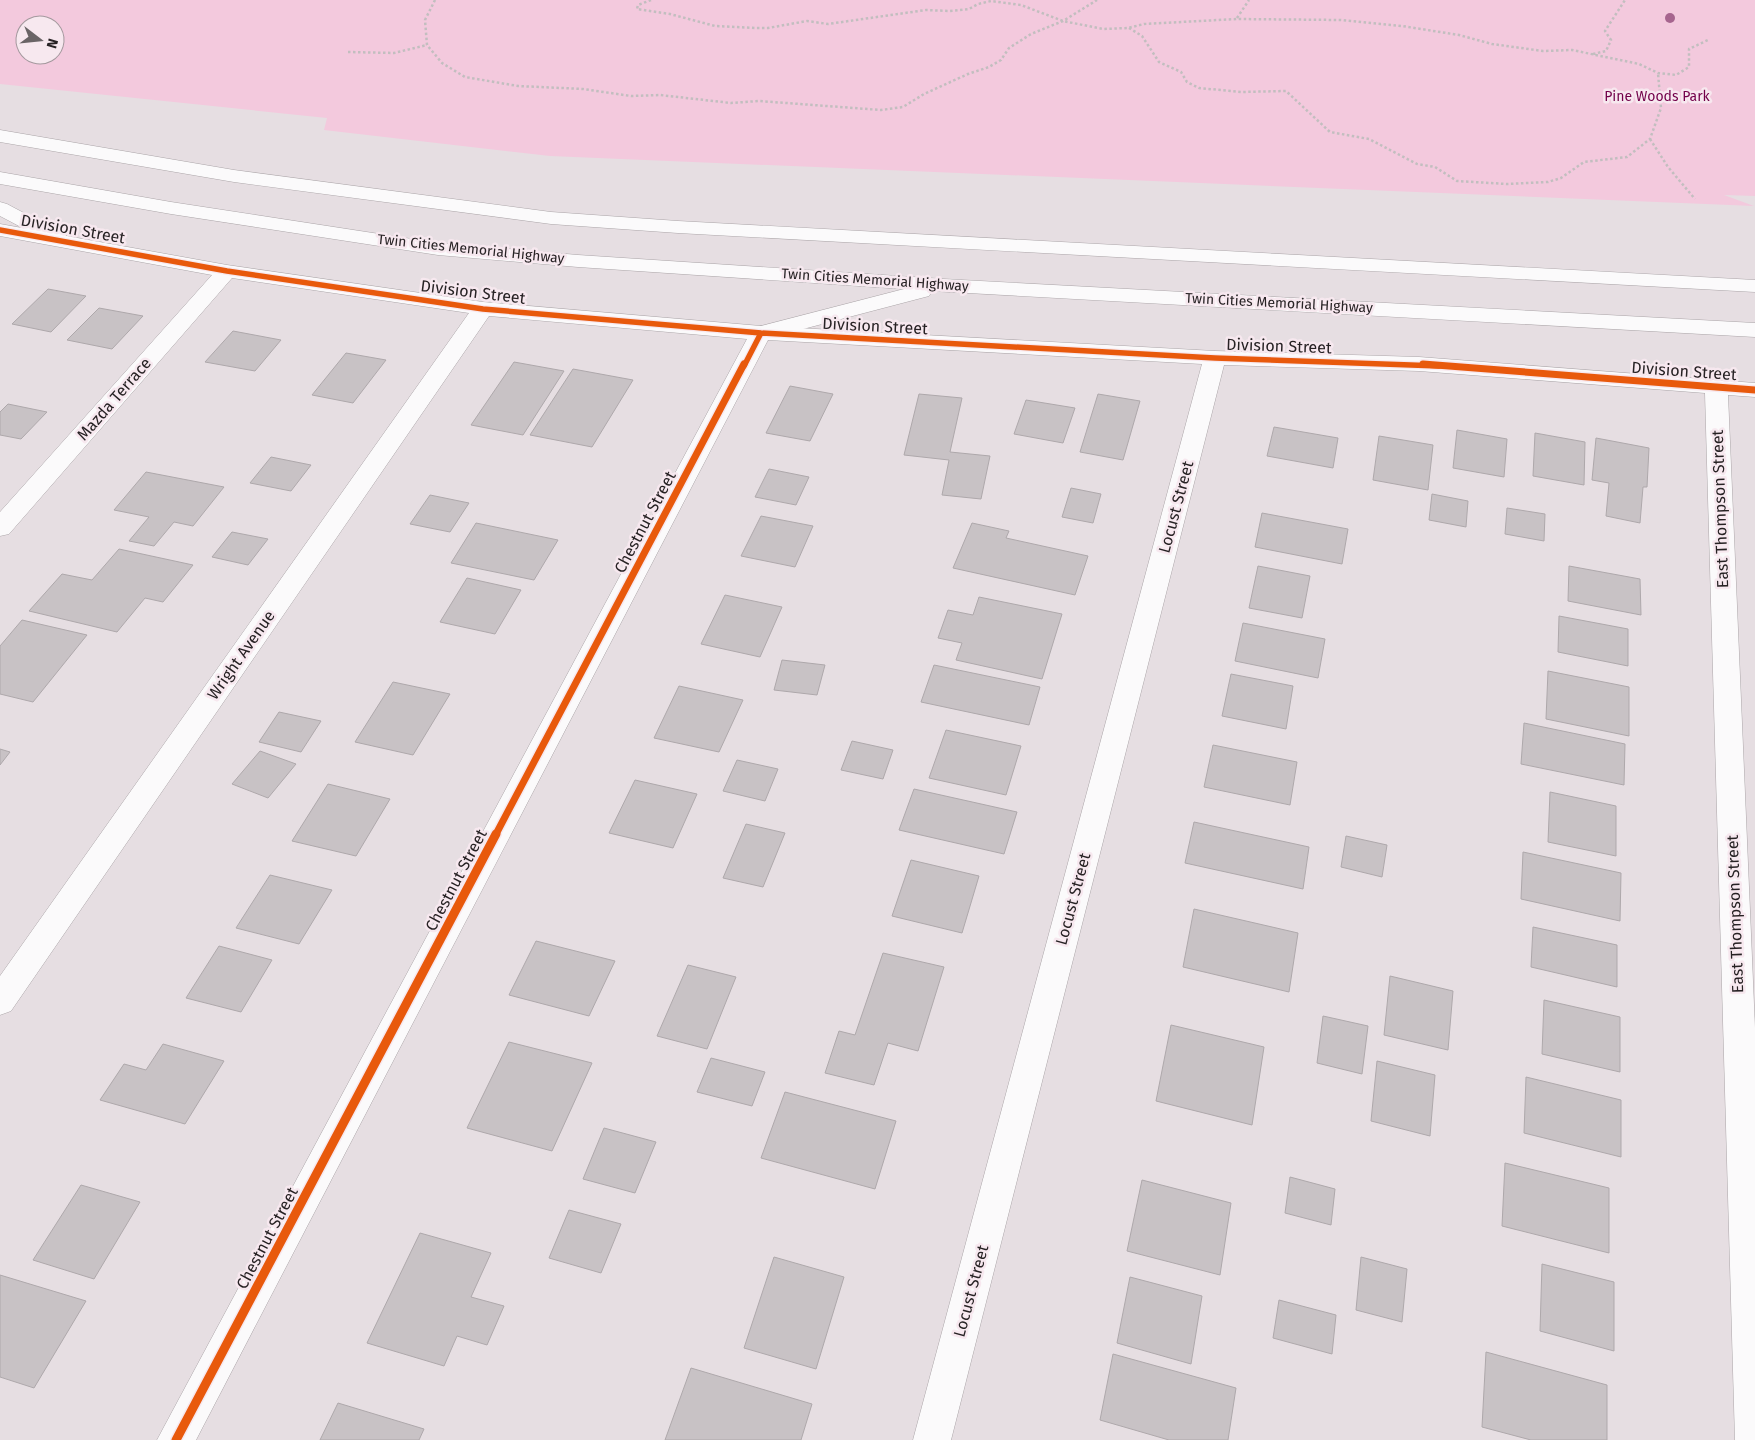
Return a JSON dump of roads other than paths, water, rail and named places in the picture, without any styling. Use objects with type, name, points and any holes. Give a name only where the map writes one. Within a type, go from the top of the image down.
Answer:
[{"type":"street","points":[[0,136],[234,176],[551,218],[678,228],[1755,286]]},
{"type":"street","name":"Twin Cities Memorial Highway","points":[[0,178],[171,208],[438,249],[578,261],[943,285],[1755,330]]},
{"type":"street","points":[[0,208],[62,241]]},
{"type":"street","name":"Division Street","points":[[0,230],[227,270],[483,310],[761,333],[1215,358],[1419,364],[1755,390]]},
{"type":"street","name":"Mazda Terrace","points":[[0,528],[227,270]]},
{"type":"street","points":[[761,333],[943,285]]},
{"type":"street","name":"Wright Avenue","points":[[0,1001],[483,310]]},
{"type":"street","name":"Chestnut Street","points":[[176,1440],[761,333]]},
{"type":"street","name":"Locust Street","points":[[932,1440],[1215,358]]},
{"type":"street","name":"East Thompson Street","points":[[1716,388],[1754,1440]]},
{"type":"park label","name":"Pine Woods Park","points":[[1657,96]]}]
